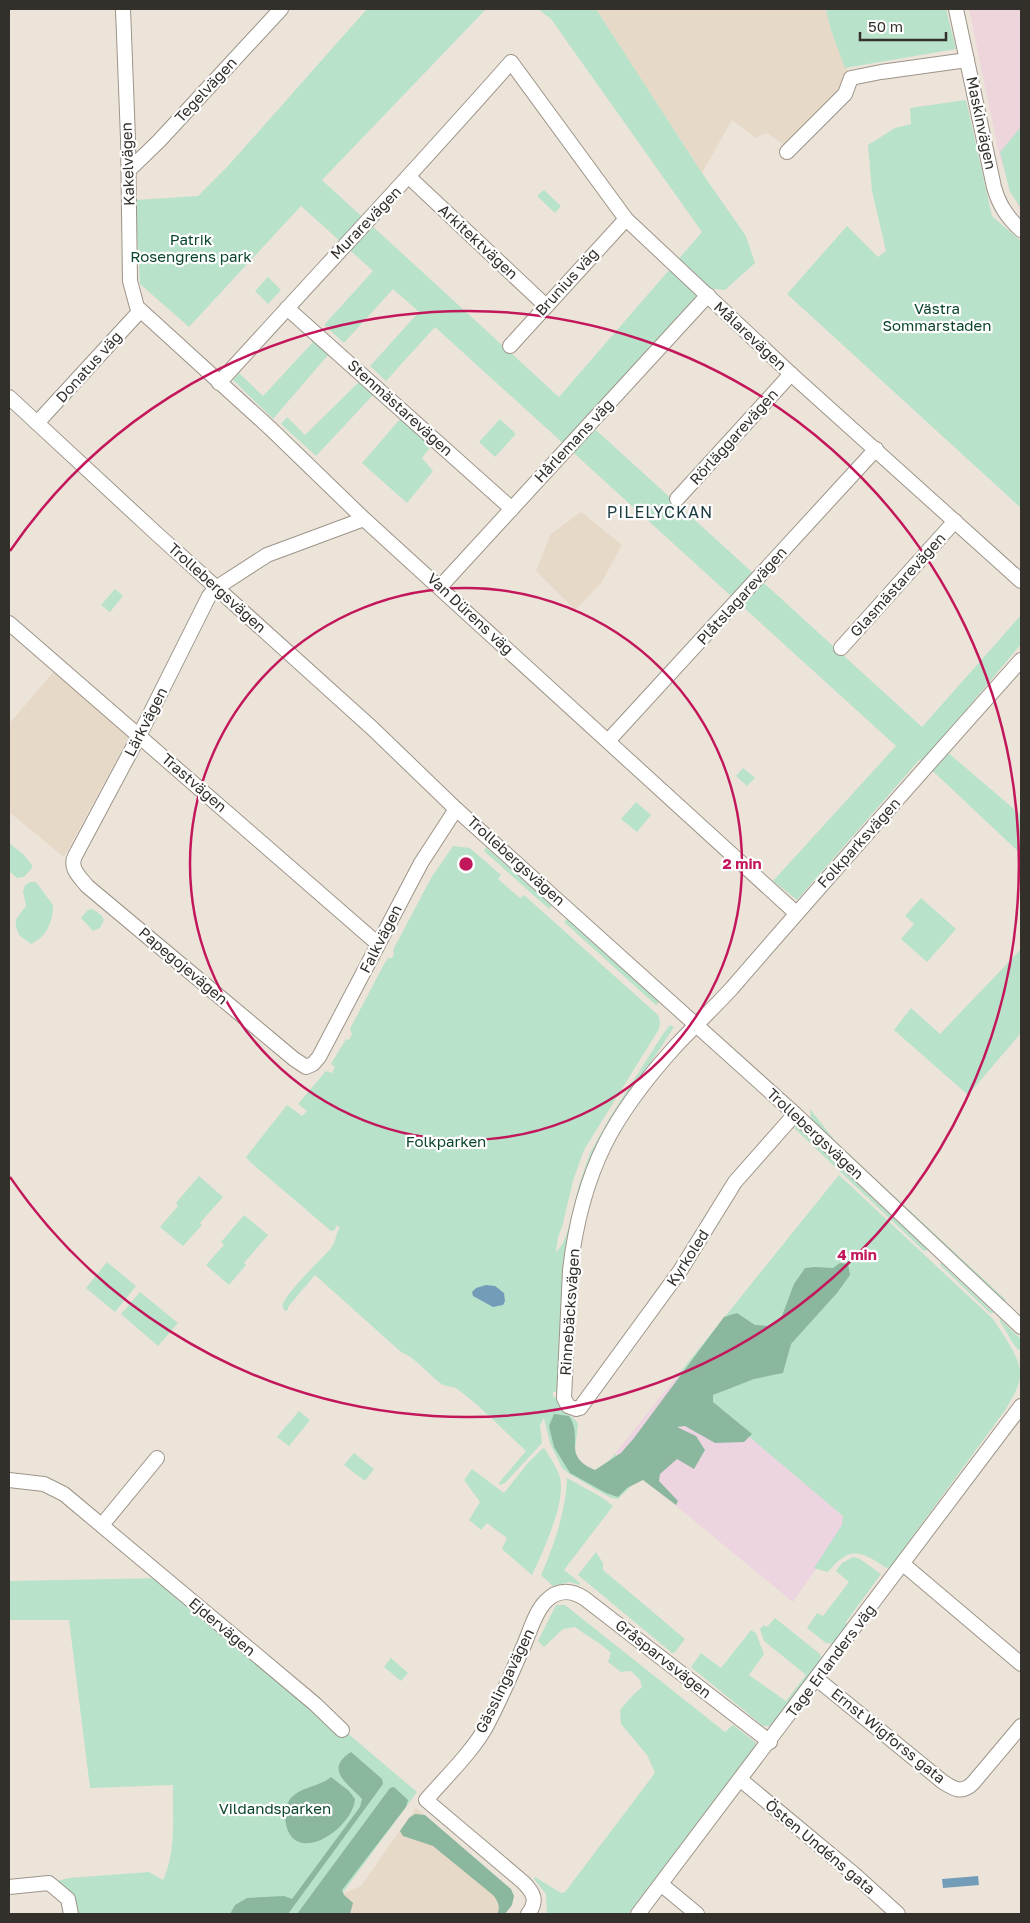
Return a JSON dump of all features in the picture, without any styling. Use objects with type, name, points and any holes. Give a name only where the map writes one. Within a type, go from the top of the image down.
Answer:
[{"type":"street","name":"Kakelvägen","points":[[123,9],[129,170],[130,281],[134,302],[142,313]]},
{"type":"street","name":"Tegelvägen","points":[[129,170],[159,141],[281,9]]},
{"type":"street","name":"Maskinvägen","points":[[956,9],[999,203],[1006,214],[1021,230]]},
{"type":"street","points":[[787,152],[845,94],[851,78],[967,60]]},
{"type":"street","name":"Murarevägen","points":[[219,383],[369,218],[409,177],[511,62]]},
{"type":"street","name":"Målarevägen","points":[[511,62],[626,219],[791,374],[1021,580]]},
{"type":"street","name":"Arkitektvägen","points":[[409,177],[546,306]]},
{"type":"street","name":"Brunius väg","points":[[510,346],[626,219]]},
{"type":"street","name":"Hårlemans väg","points":[[440,587],[708,295]]},
{"type":"street","name":"Stenmästarevägen","points":[[287,308],[512,509]]},
{"type":"street","name":"Van Dürens väg","points":[[142,313],[271,429],[364,518],[796,913]]},
{"type":"street","name":"Donatus väg","points":[[38,424],[142,313]]},
{"type":"street","name":"Rörläggarevägen","points":[[678,499],[791,374]]},
{"type":"street","name":"Trollebergsvägen","points":[[9,397],[216,588],[372,728],[456,809],[795,1114],[1021,1327]]},
{"type":"street","name":"Plåtslagarevägen","points":[[608,741],[876,449]]},
{"type":"street","points":[[216,588],[267,554],[364,518]]},
{"type":"street","name":"Glasmästarevägen","points":[[841,648],[955,521]]},
{"type":"street","name":"Lärkvägen","points":[[75,856],[139,736],[209,596],[216,588]]},
{"type":"street","name":"Trastvägen","points":[[9,623],[378,944]]},
{"type":"street","name":"Folkparksvägen","points":[[696,1025],[726,994],[1021,660]]},
{"type":"street","name":"Falkvägen","points":[[306,1067],[313,1064],[319,1057],[421,863],[456,809]]},
{"type":"street","name":"Papegojevägen","points":[[75,856],[72,862],[73,868],[87,886],[306,1067]]},
{"type":"street","name":"Rinnebäcksvägen","points":[[583,1404],[576,1409],[572,1409],[564,1398],[570,1270],[576,1233],[588,1189],[605,1145],[621,1117],[672,1050],[696,1025]]},
{"type":"street","name":"Kyrkoled","points":[[583,1404],[680,1271],[735,1182],[795,1114]]},
{"type":"street","name":"Tage Erlanders väg","points":[[638,1914],[770,1742],[1021,1406]]},
{"type":"street","points":[[102,1525],[157,1458]]},
{"type":"street","name":"Ejdervägen","points":[[9,1480],[44,1484],[64,1494],[315,1704],[342,1730]]},
{"type":"street","points":[[903,1564],[1021,1664]]},
{"type":"street","name":"Gråsparvsvägen","points":[[553,1596],[565,1591],[572,1591],[584,1598],[770,1742]]},
{"type":"street","name":"Gässlingavägen","points":[[528,1914],[535,1902],[533,1893],[523,1882],[426,1800],[486,1728],[500,1701],[537,1614],[546,1601],[553,1596]]},
{"type":"street","name":"Ernst Wigforss gata","points":[[817,1679],[943,1782],[958,1790],[973,1784],[1021,1726]]},
{"type":"street","name":"Östen Undéns gata","points":[[741,1780],[855,1875],[898,1914]]},
{"type":"street","points":[[9,1887],[49,1883],[65,1895],[71,1912]]},
{"type":"street","points":[[662,1885],[697,1914]]},
{"type":"shaded area","points":[[596,9],[826,9],[831,30],[851,78],[790,149],[767,133],[756,138],[732,120],[702,173]]},
{"type":"shaded area","points":[[969,9],[1021,9],[1021,214],[1000,159]]},
{"type":"shaded area","points":[[581,512],[622,545],[601,583],[575,610],[536,571],[551,534]]},
{"type":"shaded area","points":[[55,670],[130,735],[64,857],[9,812],[9,724]]},
{"type":"shaded area","points":[[677,1376],[849,1521],[793,1602],[614,1455]]},
{"type":"shaded area","points":[[416,1808],[507,1888],[503,1914],[328,1914],[340,1895],[361,1886]]},
{"type":"green space","name":"Patrik Rosengrens park","points":[[367,9],[486,9],[322,180],[559,397],[702,232],[551,19],[538,9],[596,9],[702,173],[746,236],[755,263],[725,290],[705,288],[585,420],[922,727],[1021,615],[1021,644],[938,744],[1021,815],[1021,854],[920,759],[797,900],[773,881],[896,746],[435,327],[386,381],[370,366],[419,312],[393,289],[344,343],[324,325],[373,271],[301,206],[189,327],[140,284],[135,200],[198,196],[228,166]]},
{"type":"green space","points":[[826,9],[946,9],[956,49],[845,68],[831,30]]},
{"type":"green space","name":"Västra Sommarstaden","points":[[966,100],[992,216],[1021,241],[1021,508],[787,294],[847,226],[878,257],[886,251],[872,191],[868,145],[895,128],[911,124],[910,108]]},
{"type":"green space","points":[[1021,127],[1021,208],[1010,192],[1000,152]]},
{"type":"green space","points":[[544,190],[561,206],[555,213],[537,196]]},
{"type":"green space","points":[[268,277],[281,290],[268,304],[255,291]]},
{"type":"green space","points":[[314,341],[329,354],[273,419],[233,380],[239,373],[263,396]]},
{"type":"green space","points":[[359,382],[374,394],[316,456],[281,424],[287,417],[305,435]]},
{"type":"green space","points":[[401,418],[432,445],[422,458],[433,471],[407,503],[362,463]]},
{"type":"green space","points":[[500,419],[516,434],[495,457],[479,442]]},
{"type":"green space","points":[[115,589],[123,596],[110,612],[101,605]]},
{"type":"green space","points":[[743,768],[755,778],[747,786],[736,776]]},
{"type":"green space","points":[[636,802],[651,815],[637,832],[621,819]]},
{"type":"green space","points":[[9,843],[23,854],[32,865],[32,868],[24,877],[17,878],[9,871]]},
{"type":"green space","name":"Folkparken","points":[[453,846],[470,848],[501,875],[498,879],[520,898],[524,895],[658,1015],[660,1021],[659,1029],[584,1150],[573,1181],[558,1237],[556,1253],[563,1243],[568,1230],[579,1185],[590,1153],[610,1117],[663,1034],[670,1025],[674,1027],[609,1127],[580,1196],[565,1256],[559,1392],[553,1392],[553,1396],[578,1424],[574,1459],[596,1476],[615,1454],[641,1476],[618,1499],[611,1498],[562,1468],[550,1443],[544,1418],[540,1425],[542,1443],[505,1483],[500,1485],[499,1483],[502,1479],[526,1451],[466,1396],[455,1388],[443,1385],[432,1377],[413,1359],[401,1352],[315,1275],[288,1307],[288,1310],[285,1311],[282,1306],[290,1293],[331,1248],[340,1228],[336,1225],[335,1230],[331,1231],[246,1157],[287,1105],[302,1116],[307,1111],[298,1104],[326,1071],[332,1073],[335,1067],[331,1064],[346,1039],[349,1040],[352,1034],[350,1029],[383,966],[388,958],[392,958],[394,955],[393,950],[431,878]]},
{"type":"green space","points":[[486,847],[552,906],[549,909],[484,851]]},
{"type":"green space","points":[[30,882],[36,882],[53,905],[52,917],[48,928],[37,941],[31,944],[20,936],[16,926],[16,920],[26,906],[23,891],[25,885]]},
{"type":"green space","points":[[921,898],[956,929],[927,962],[901,939],[914,924],[905,916]]},
{"type":"green space","points":[[93,909],[104,920],[100,928],[93,931],[81,918],[88,910]]},
{"type":"green space","points":[[567,919],[659,1002],[656,1005],[564,922]]},
{"type":"green space","points":[[1021,949],[1021,1033],[968,1095],[894,1030],[911,1008],[940,1034]]},
{"type":"green space","points":[[810,1109],[836,1142],[1006,1300],[1005,1302],[822,1133],[811,1120]]},
{"type":"green space","points":[[796,1126],[928,1250],[924,1251],[794,1128]]},
{"type":"green space","points":[[839,1175],[993,1319],[1017,1359],[1020,1377],[1016,1391],[1006,1409],[890,1567],[886,1568],[869,1557],[856,1554],[842,1558],[828,1572],[814,1568],[842,1525],[843,1516],[677,1376]]},
{"type":"green space","points":[[199,1176],[223,1197],[183,1246],[160,1227],[178,1206],[176,1203]]},
{"type":"green space","points":[[244,1215],[268,1235],[244,1263],[246,1265],[229,1285],[206,1265],[224,1245],[221,1242]]},
{"type":"green space","points":[[107,1262],[136,1286],[115,1312],[86,1288]]},
{"type":"green space","points":[[840,1263],[848,1264],[850,1275],[837,1293],[791,1344],[783,1373],[754,1379],[713,1395],[713,1402],[752,1434],[744,1442],[715,1443],[685,1426],[677,1427],[696,1436],[705,1450],[694,1469],[677,1459],[660,1474],[659,1481],[678,1501],[676,1505],[643,1480],[627,1488],[618,1497],[606,1493],[570,1473],[554,1447],[549,1426],[554,1414],[569,1416],[575,1432],[576,1453],[585,1465],[595,1470],[621,1453],[634,1438],[724,1317],[737,1313],[755,1325],[771,1326],[782,1316],[794,1284],[805,1268],[833,1268]]},
{"type":"green space","points":[[941,1263],[994,1313],[990,1313],[940,1265]]},
{"type":"green space","points":[[140,1292],[178,1323],[158,1346],[121,1314]]},
{"type":"green space","points":[[1000,1319],[1021,1339],[1021,1351],[1012,1342]]},
{"type":"green space","points":[[299,1411],[310,1420],[289,1446],[277,1437]]},
{"type":"green space","points":[[543,1448],[558,1471],[561,1485],[558,1506],[551,1531],[532,1575],[502,1549],[507,1538],[487,1523],[481,1530],[469,1520],[480,1502],[464,1480],[472,1469],[504,1493],[527,1464]]},
{"type":"green space","points":[[354,1453],[374,1469],[365,1481],[344,1465]]},
{"type":"green space","points":[[567,1478],[603,1498],[613,1506],[564,1570],[580,1585],[569,1582],[553,1586],[541,1575],[558,1528]]},
{"type":"green space","points":[[596,1552],[603,1563],[603,1570],[685,1639],[675,1652],[672,1653],[578,1575]]},
{"type":"green space","points":[[853,1557],[860,1559],[881,1574],[846,1622],[847,1625],[834,1644],[826,1643],[807,1628],[817,1613],[823,1616],[849,1582],[836,1571],[842,1563]]},
{"type":"green space","name":"Vildandsparken","points":[[164,1578],[417,1792],[327,1914],[71,1914],[49,1883],[69,1878],[149,1872],[163,1880],[172,1845],[173,1785],[90,1788],[69,1620],[9,1620],[9,1581]]},
{"type":"green space","points":[[556,1605],[565,1605],[725,1732],[733,1725],[755,1742],[757,1747],[628,1914],[547,1914],[546,1894],[534,1879],[535,1877],[561,1893],[565,1892],[655,1773],[647,1755],[621,1724],[620,1710],[642,1687],[640,1680],[631,1671],[621,1672],[608,1662],[611,1653],[575,1627],[563,1629],[544,1647],[538,1641]]},
{"type":"green space","points":[[775,1618],[820,1654],[822,1659],[771,1726],[763,1726],[691,1667],[701,1653],[721,1668],[751,1630],[756,1633],[764,1654],[749,1675],[786,1701],[806,1675],[764,1641],[760,1629],[764,1625],[767,1627]]},
{"type":"green space","points":[[391,1658],[408,1673],[401,1681],[384,1667]]},
{"type":"green space","points":[[351,1752],[382,1779],[383,1784],[288,1914],[230,1914],[235,1905],[247,1898],[284,1896],[292,1899],[360,1807],[362,1799],[345,1782],[339,1771],[339,1765]]},
{"type":"green space","points":[[331,1777],[349,1791],[355,1799],[352,1811],[333,1833],[321,1840],[308,1843],[297,1841],[289,1833],[285,1817],[288,1803],[297,1793]]},
{"type":"green space","points":[[394,1787],[408,1800],[406,1807],[342,1890],[344,1895],[353,1903],[350,1914],[297,1914],[390,1788]]},
{"type":"green space","points":[[415,1814],[425,1815],[511,1889],[514,1896],[512,1905],[505,1914],[497,1914],[498,1904],[493,1895],[433,1846],[403,1836],[400,1831],[409,1818]]},
{"type":"water","points":[[486,1285],[495,1286],[504,1293],[505,1301],[503,1305],[493,1307],[473,1296],[472,1292],[476,1288]]},
{"type":"water","points":[[978,1876],[979,1885],[943,1888],[942,1879]]},
{"type":"district","name":"PILELYCKAN","points":[[660,512]]}]
